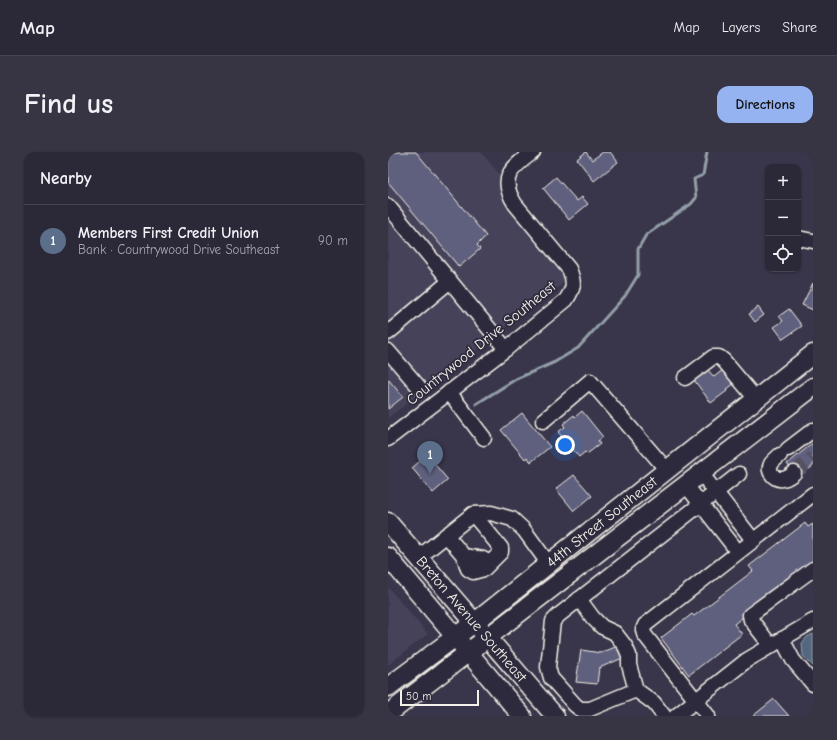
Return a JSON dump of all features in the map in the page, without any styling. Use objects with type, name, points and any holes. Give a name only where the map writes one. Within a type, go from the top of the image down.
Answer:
[{"type":"main road","name":"44th Street Southeast","points":[[388,687],[474,622],[813,354]]},
{"type":"main road","name":"44th Street Southeast","points":[[388,714],[813,386]]},
{"type":"main road","points":[[686,485],[683,477],[694,448]]},
{"type":"main road","points":[[658,507],[667,493],[670,483],[666,469]]},
{"type":"main road","name":"Breton Avenue Southeast","points":[[392,527],[555,716]]},
{"type":"main road","name":"Breton Avenue Southeast","points":[[388,557],[522,716]]},
{"type":"street","name":"Countrywood Drive Southeast","points":[[388,439],[506,349],[566,300],[572,291],[574,280],[569,269],[514,204],[508,194],[507,180],[513,167],[532,152]]},
{"type":"street","points":[[389,208],[506,349]]},
{"type":"street","points":[[801,239],[813,241]]},
{"type":"street","points":[[388,333],[450,280]]},
{"type":"street","points":[[388,351],[419,388]]},
{"type":"street","points":[[685,378],[713,357],[720,356],[756,399]]},
{"type":"street","points":[[543,421],[590,381],[666,469]]},
{"type":"street","points":[[449,392],[484,438]]},
{"type":"street","points":[[794,473],[788,477],[779,479],[775,478],[771,474],[769,469],[771,464],[784,452],[813,430]]},
{"type":"street","points":[[701,473],[753,540]]},
{"type":"street","points":[[636,690],[590,709],[580,709],[574,705],[551,678],[548,667],[553,621],[739,474]]},
{"type":"street","points":[[686,485],[738,552]]},
{"type":"street","points":[[708,716],[644,634],[643,630],[645,625],[813,494]]},
{"type":"street","points":[[418,558],[473,514],[491,513],[512,519],[524,530],[548,563]]},
{"type":"street","points":[[446,535],[464,556],[468,569],[473,572],[484,569],[501,552],[501,548],[473,514]]},
{"type":"street","points":[[813,569],[750,615],[751,620],[777,642],[813,684]]},
{"type":"street","points":[[579,599],[593,618],[602,627],[615,633],[625,646],[630,655],[629,665],[636,690],[654,704],[664,716]]},
{"type":"street","points":[[676,716],[747,660],[813,621]]},
{"type":"shaded area","points":[[388,152],[481,152],[558,243],[579,271],[388,418]]},
{"type":"shaded area","points":[[388,587],[428,634],[388,665]]},
{"type":"water","points":[[813,634],[813,666],[803,656],[802,643],[807,637]]},
{"type":"building","points":[[388,152],[416,152],[486,236],[477,245],[480,249],[459,267],[388,182]]},
{"type":"building","points":[[586,152],[592,160],[603,152],[610,152],[618,162],[594,181],[577,159]]},
{"type":"building","points":[[556,177],[577,201],[582,197],[588,204],[569,220],[543,188]]},
{"type":"building","points":[[813,283],[813,310],[802,305]]},
{"type":"building","points":[[758,307],[764,315],[755,322],[749,314]]},
{"type":"building","points":[[789,309],[802,326],[783,339],[774,327],[783,321],[779,316]]},
{"type":"building","points":[[724,369],[735,383],[711,403],[694,380],[708,370],[714,377]]},
{"type":"building","points":[[388,379],[403,397],[388,409]]},
{"type":"building","points":[[582,411],[603,437],[598,441],[600,444],[587,454],[585,452],[579,457],[558,432],[565,427],[563,424],[574,415],[575,417]]},
{"type":"building","points":[[522,413],[550,447],[531,462],[527,457],[525,459],[501,430]]},
{"type":"building","points":[[813,443],[813,466],[798,478],[787,464]]},
{"type":"building","points":[[427,455],[448,480],[433,493],[412,468]]},
{"type":"building","points":[[574,475],[592,496],[574,511],[556,489]]},
{"type":"building","points":[[805,523],[808,527],[813,524],[813,563],[734,624],[742,634],[689,675],[661,638],[692,614],[694,616],[753,571],[749,566]]},
{"type":"building","points":[[620,645],[625,657],[599,668],[597,684],[576,682],[581,650],[601,653]]},
{"type":"building","points":[[774,699],[789,716],[753,716]]},
{"type":"waterway","points":[[476,404],[516,379],[555,362],[578,348],[625,296],[638,275],[638,249],[646,235],[691,204],[696,198],[694,179],[703,175],[707,152]]},
{"type":"tunnel","points":[[794,473],[813,458]]},
{"type":"place","name":"Members First Credit Union","points":[[430,474]]}]
